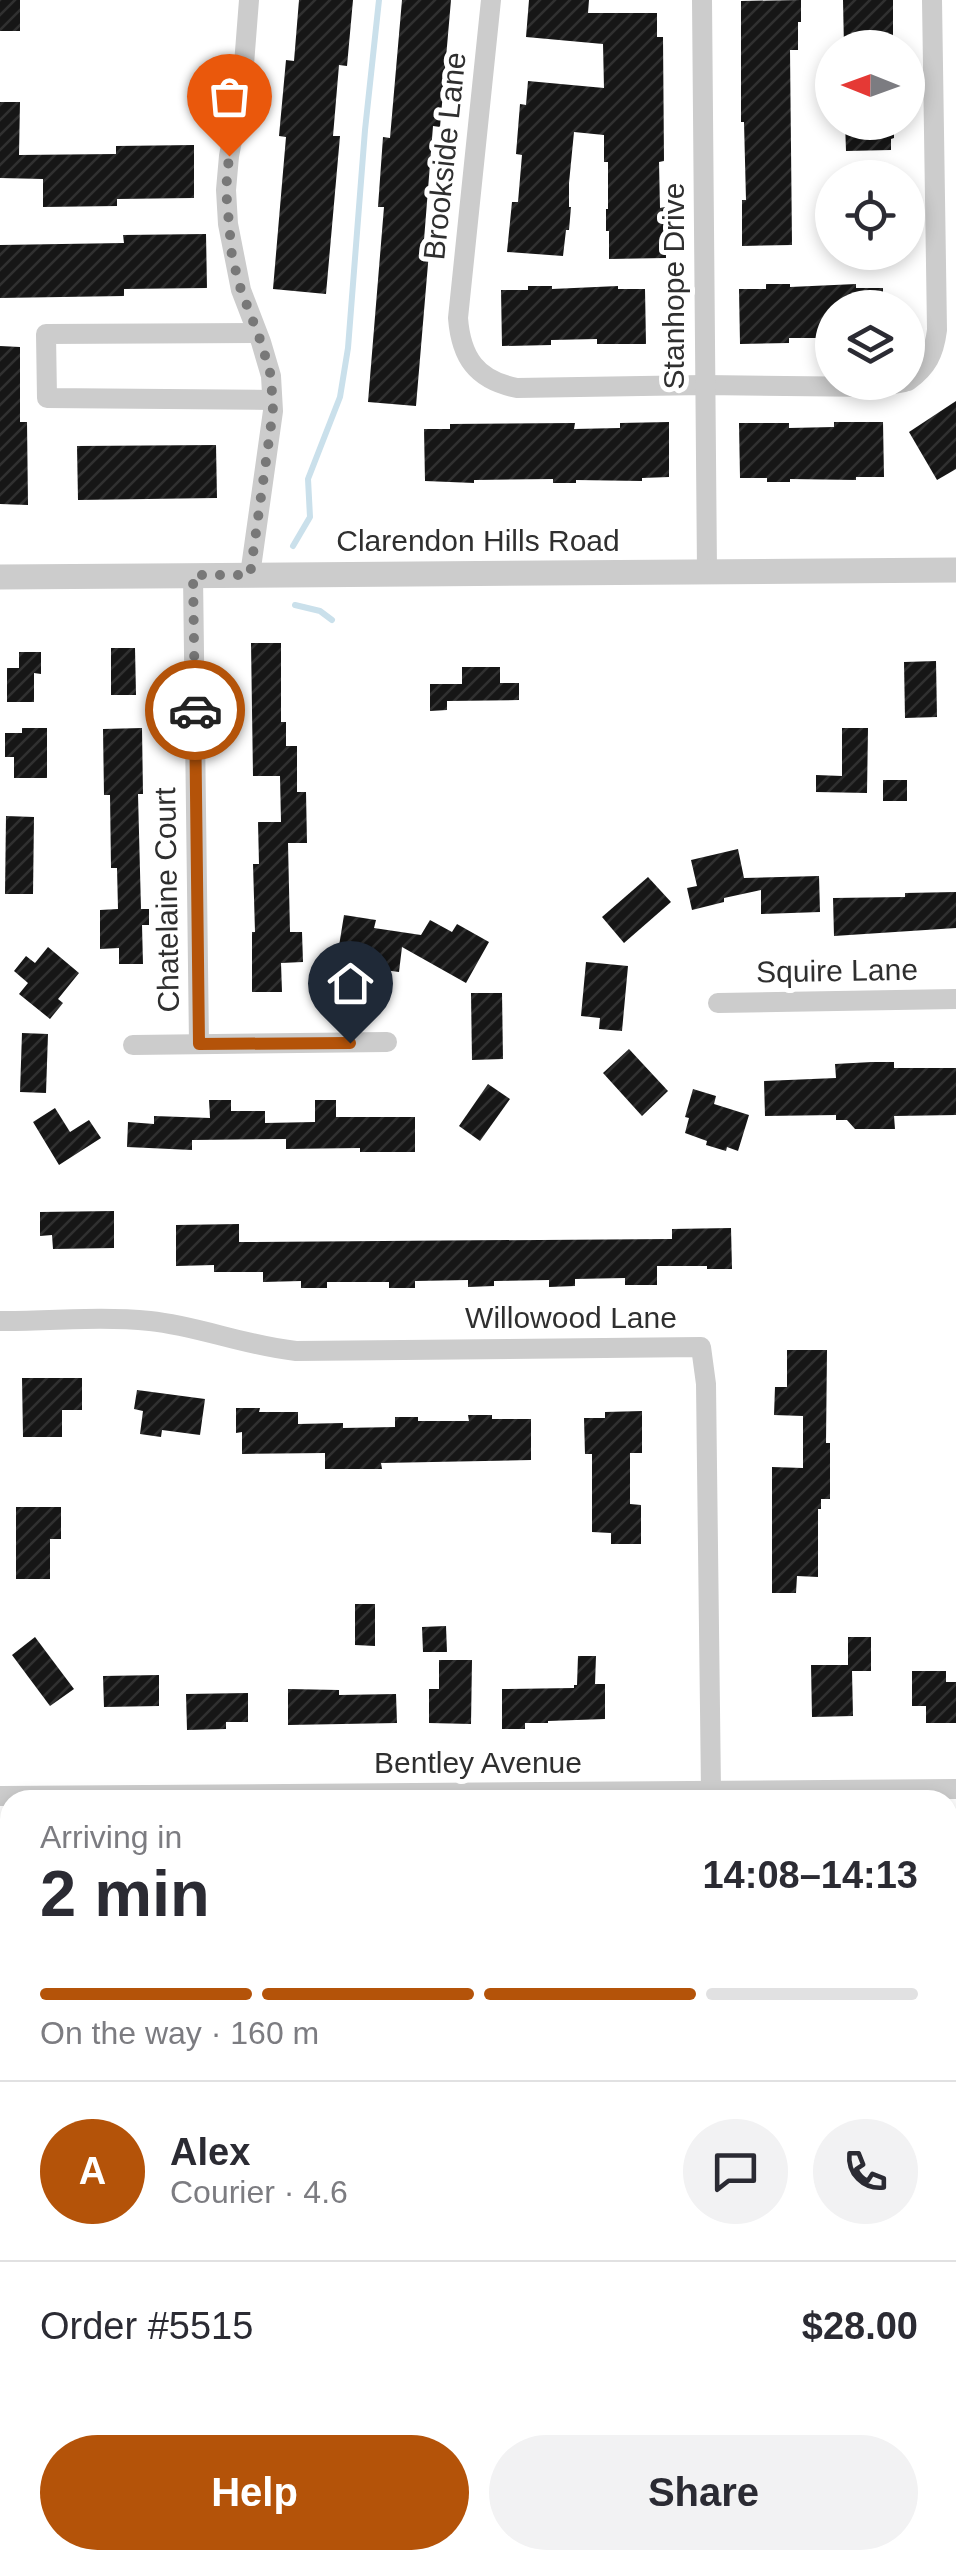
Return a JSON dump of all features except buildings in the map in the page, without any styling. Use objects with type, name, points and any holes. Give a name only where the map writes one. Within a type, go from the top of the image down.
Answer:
[{"type":"street","points":[[249,0],[242,90],[226,190],[232,257],[271,376],[271,434],[250,575]]},
{"type":"street","name":"Brookside Lane","points":[[491,0],[458,318],[462,347],[488,378],[517,388],[704,385]]},
{"type":"street","name":"Stanhope Drive","points":[[702,0],[707,572]]},
{"type":"street","points":[[925,365],[934,349],[937,330],[932,0]]},
{"type":"street","points":[[257,333],[46,334],[47,398],[272,400]]},
{"type":"street","points":[[704,385],[815,386]]},
{"type":"street","name":"Clarendon Hills Road","points":[[0,577],[956,570]]},
{"type":"street","name":"Chatelaine Court","points":[[193,575],[199,1044]]},
{"type":"street","name":"Squire Lane","points":[[718,1003],[956,999]]},
{"type":"street","name":"Chatelaine Court","points":[[133,1045],[387,1042]]},
{"type":"street","name":"Willowood Lane","points":[[0,1321],[150,1321],[296,1350],[701,1347],[706,1384],[711,1790]]},
{"type":"street","name":"Bentley Avenue","points":[[834,1790],[956,1789]]},
{"type":"waterway","points":[[293,546],[310,517],[308,479],[340,397],[348,348],[379,0]]},
{"type":"waterway","points":[[295,605],[320,611],[332,620]]},
{"type":"way so far","points":[[195,710],[193,575],[250,575],[273,411],[271,376],[232,257],[226,190],[229,156]]},
{"type":"route","points":[[195,710],[199,1044],[350,1043]]}]
